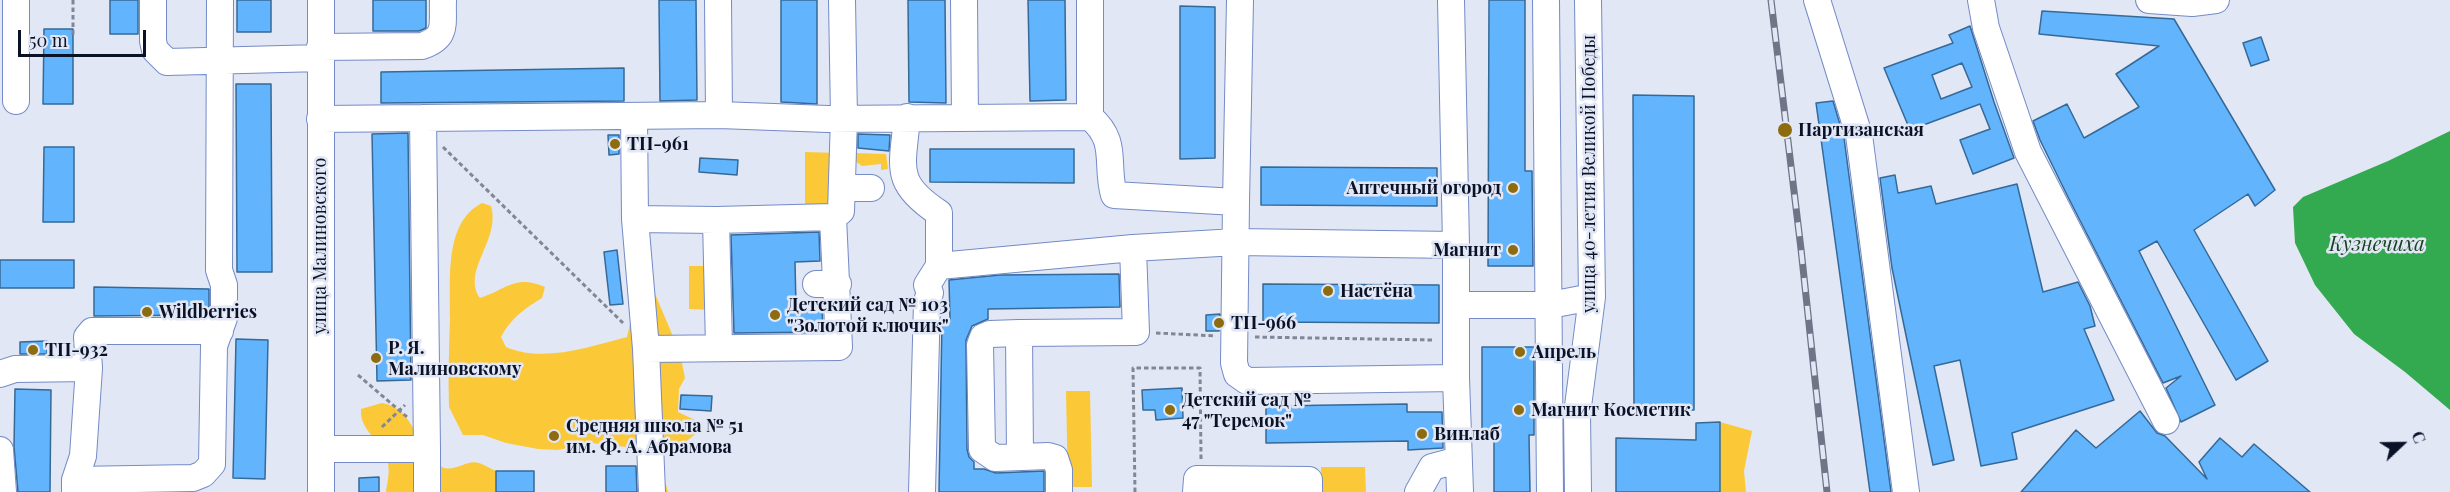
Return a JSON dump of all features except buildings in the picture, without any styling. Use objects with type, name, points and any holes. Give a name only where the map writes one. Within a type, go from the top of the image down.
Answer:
[{"type":"street","points":[[8,99],[16,0]]},
{"type":"street","points":[[153,0],[155,50],[167,62],[220,61],[422,46],[435,41],[442,33],[443,0]]},
{"type":"street","points":[[220,0],[219,270],[224,285],[224,318],[220,331],[214,346],[212,464],[203,474],[193,478],[75,486],[83,456],[89,368],[87,337],[92,331],[220,331]]},
{"type":"street","name":"улица Малиновского","points":[[321,0],[321,492]]},
{"type":"street","points":[[718,0],[718,115]]},
{"type":"street","points":[[635,219],[716,220],[833,217],[841,211],[844,118],[842,0]]},
{"type":"street","points":[[963,0],[965,118]]},
{"type":"street","points":[[1090,0],[1090,117]]},
{"type":"street","points":[[1240,0],[1234,363],[1237,374],[1247,381],[1455,378]]},
{"type":"street","points":[[1451,0],[1456,245],[1455,378],[1460,492]]},
{"type":"street","points":[[1546,0],[1550,492]]},
{"type":"street","name":"улица 40-летия Великой Победы","points":[[1578,492],[1577,414],[1592,297],[1588,0]]},
{"type":"street","points":[[1817,0],[1859,135],[1906,492]]},
{"type":"street","points":[[1981,0],[1986,28],[2028,152],[2166,421]]},
{"type":"street","points":[[2149,0],[2200,1]]},
{"type":"street","points":[[0,56],[8,99]]},
{"type":"street","points":[[320,119],[423,123],[718,115],[844,118],[1090,117],[1098,124],[1108,140],[1110,182],[1114,195],[1236,202]]},
{"type":"street","points":[[634,116],[635,219],[646,347],[652,492]]},
{"type":"street","points":[[907,117],[903,173],[907,187],[922,202],[939,213],[939,266],[927,285],[930,293],[927,301],[922,492]]},
{"type":"street","points":[[423,123],[427,492]]},
{"type":"street","points":[[842,188],[871,188]]},
{"type":"street","points":[[646,347],[839,347],[827,284],[833,217]]},
{"type":"street","points":[[716,220],[719,347]]},
{"type":"street","points":[[939,266],[1133,248],[1236,242],[1456,245]]},
{"type":"street","points":[[1059,492],[1059,470],[1055,458],[1020,456],[995,458],[982,449],[980,345],[983,337],[990,334],[1136,332],[1133,248]]},
{"type":"street","points":[[1456,305],[1550,304],[1592,297]]},
{"type":"street","points":[[1019,333],[1020,456]]},
{"type":"street","points":[[0,374],[15,369],[89,368]]},
{"type":"street","points":[[321,449],[358,449],[427,442]]},
{"type":"street","points":[[0,450],[2,483]]},
{"type":"street","points":[[1418,492],[1432,468],[1458,460]]},
{"type":"street","points":[[1199,485],[1309,480],[1309,492]]},
{"type":"path","points":[[73,0],[73,36]]},
{"type":"path","points":[[423,123],[646,347]]},
{"type":"path","points":[[1136,332],[1235,337],[1456,340]]},
{"type":"path","points":[[1135,492],[1133,368],[1200,368],[1199,485]]},
{"type":"path","points":[[358,375],[399,411],[427,442]]},
{"type":"path","points":[[358,449],[426,385]]},
{"type":"shaded area","points":[[805,152],[838,153],[837,200],[824,214],[805,212]]},
{"type":"shaded area","points":[[853,153],[886,154],[888,169],[881,170],[881,164],[862,166],[855,161]]},
{"type":"shaded area","points":[[482,203],[491,206],[493,219],[475,277],[475,288],[480,298],[518,283],[535,283],[545,287],[542,298],[518,314],[505,330],[501,337],[506,347],[520,352],[551,354],[582,349],[627,337],[633,310],[653,289],[680,353],[685,378],[679,389],[678,412],[697,421],[698,432],[678,448],[666,441],[658,442],[658,457],[668,492],[642,492],[642,466],[635,448],[591,443],[558,450],[538,449],[506,443],[483,435],[463,435],[449,407],[450,271],[455,239],[461,224],[469,212]]},
{"type":"shaded area","points":[[689,266],[713,266],[713,310],[689,309]]},
{"type":"shaded area","points":[[1066,391],[1090,391],[1092,487],[1068,487]]},
{"type":"shaded area","points":[[382,403],[402,413],[410,422],[433,461],[442,467],[451,468],[474,462],[496,471],[496,492],[386,492],[389,470],[386,456],[361,417],[361,409]]},
{"type":"shaded area","points":[[1720,422],[1752,431],[1744,471],[1746,492],[1720,492]]},
{"type":"shaded area","points":[[1321,467],[1365,467],[1366,492],[1320,492]]},
{"type":"water","name":"Кузнечиха","points":[[2450,131],[2450,410],[2405,372],[2354,334],[2315,285],[2295,243],[2293,207],[2303,197],[2388,161]]},
{"type":"railway","points":[[1771,0],[1827,492]]},
{"type":"place","name":"Партизанская","points":[[1785,130]]},
{"type":"place","name":"ТП-961","points":[[615,144]]},
{"type":"place","name":"Аптечный огород","points":[[1513,188]]},
{"type":"place","name":"Магнит","points":[[1513,250]]},
{"type":"place","name":"Настёна","points":[[1328,291]]},
{"type":"place","name":"Wildberries","points":[[147,312]]},
{"type":"place","name":"Детский сад № 103 \"Золотой ключик\"","points":[[775,315]]},
{"type":"place","name":"ТП-966","points":[[1219,323]]},
{"type":"place","name":"ТП-932","points":[[33,350]]},
{"type":"place","name":"Апрель","points":[[1520,352]]},
{"type":"place","name":"Р. Я. Малиновскому","points":[[376,358]]},
{"type":"place","name":"Детский сад № 47 \"Теремок\"","points":[[1170,410]]},
{"type":"place","name":"Магнит Косметик","points":[[1519,410]]},
{"type":"place","name":"Винлаб","points":[[1422,434]]},
{"type":"place","name":"Средняя школа № 51 им. Ф. А. Абрамова","points":[[554,436]]}]
